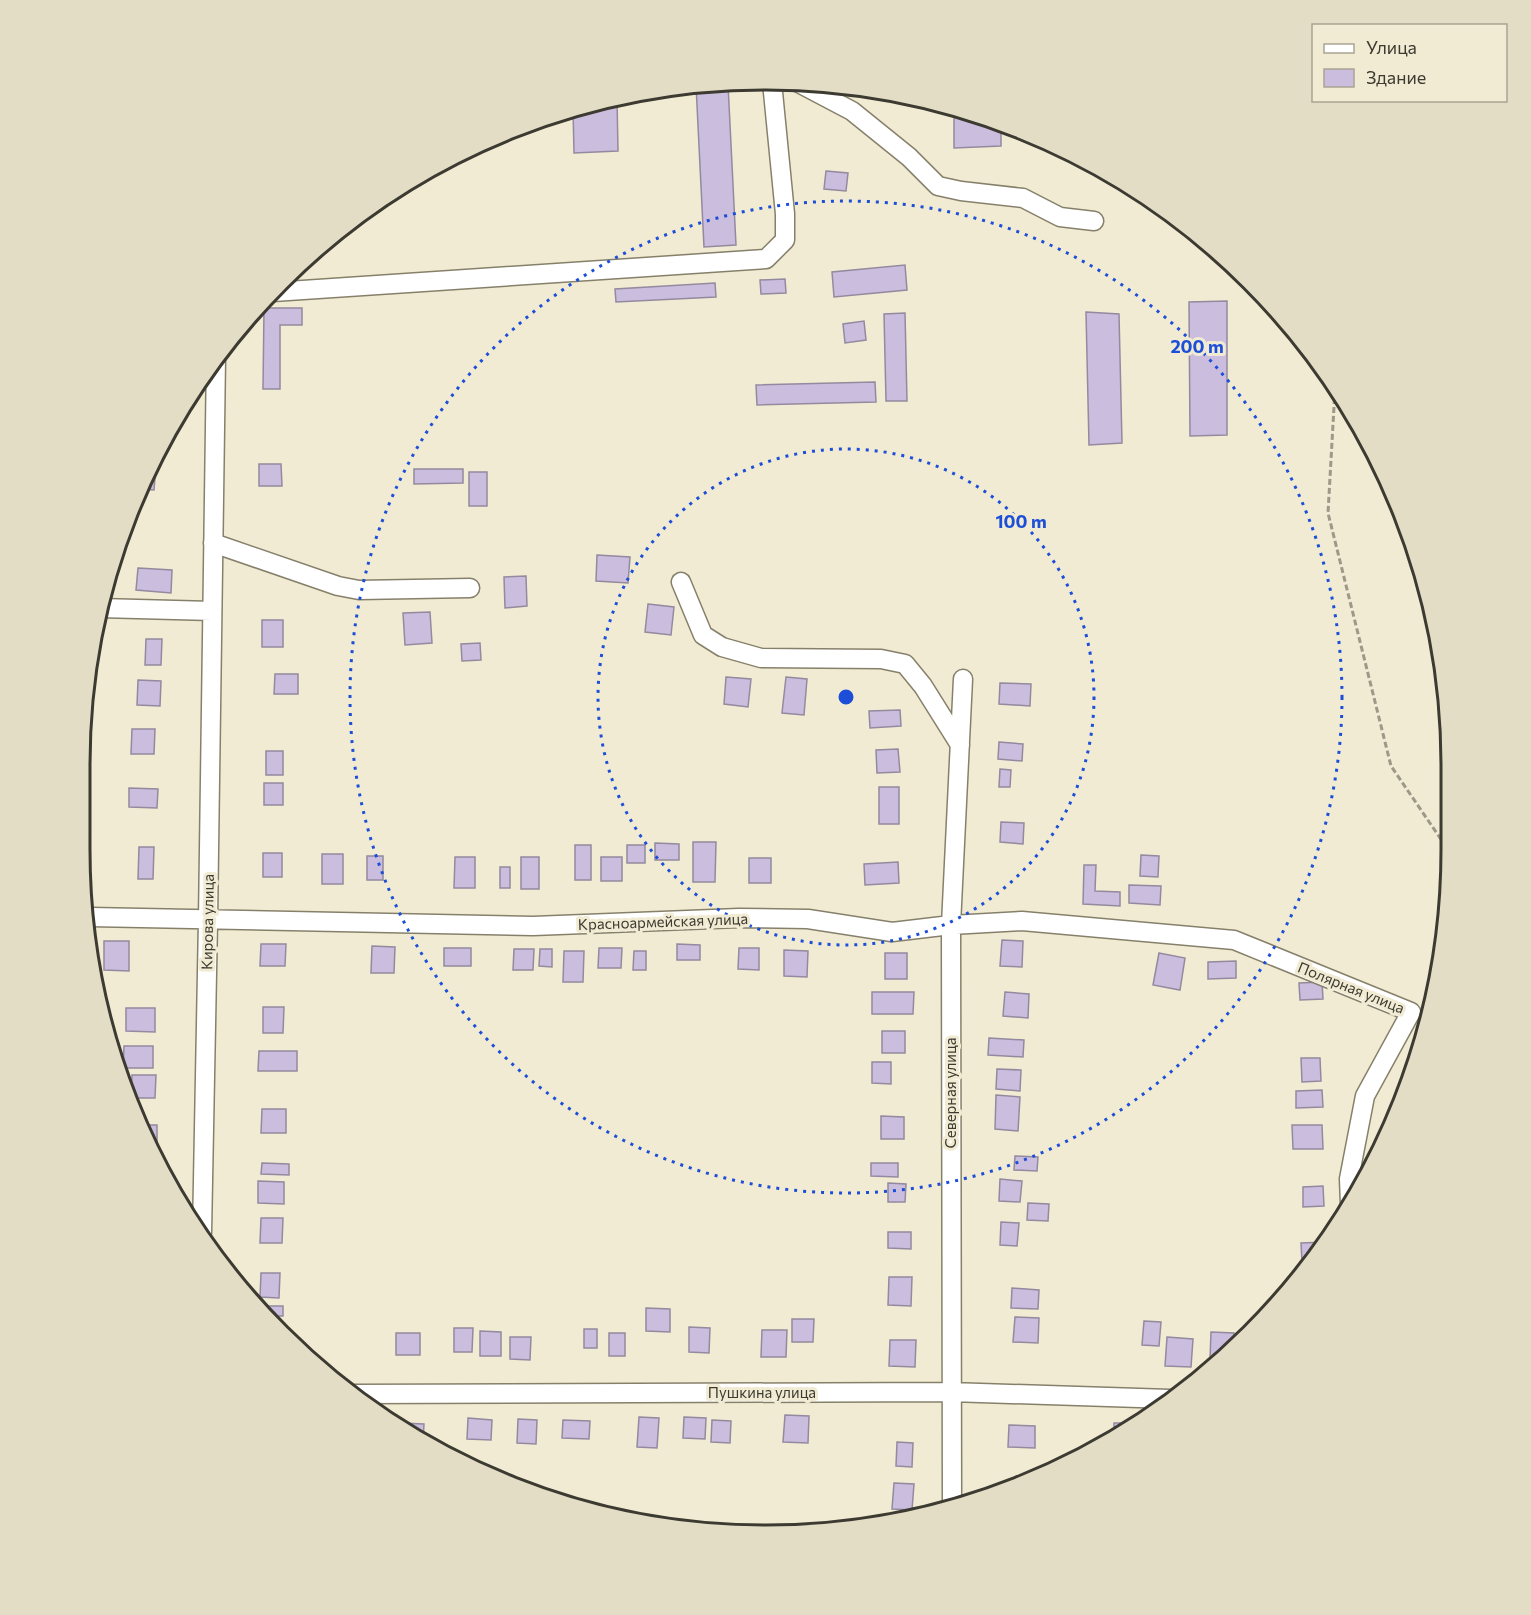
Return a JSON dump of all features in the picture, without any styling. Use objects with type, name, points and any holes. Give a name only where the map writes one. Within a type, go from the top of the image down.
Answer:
[{"type":"street","points":[[285,291],[766,259],[785,240],[785,214],[773,90]]},
{"type":"street","points":[[815,92],[852,111],[909,156],[938,186],[1023,198],[1060,217],[1094,221]]},
{"type":"street","name":"Кирова улица","points":[[202,1222],[216,374]]},
{"type":"street","points":[[213,543],[338,586],[359,590],[471,588]]},
{"type":"street","points":[[681,582],[703,635],[722,647],[761,658],[881,660],[905,664],[923,686],[960,745]]},
{"type":"street","points":[[109,608],[212,611]]},
{"type":"street","name":"Северная улица","points":[[952,1498],[951,925],[963,679]]},
{"type":"street","name":"Красноармейская улица","points":[[94,917],[533,926],[739,918],[808,919],[892,932],[951,925],[1022,921],[1234,940]]},
{"type":"street","name":"Полярная улица","points":[[1234,940],[1411,1012],[1365,1096],[1349,1179],[1349,1190]]},
{"type":"street","name":"Пушкина улица","points":[[366,1394],[950,1392],[1157,1400]]},
{"type":"path","points":[[1334,402],[1328,513],[1391,766],[1441,839]]},
{"type":"building","points":[[728,91],[736,245],[704,247],[696,94]]},
{"type":"building","points":[[617,107],[618,151],[574,153],[573,118]]},
{"type":"building","points":[[954,117],[1001,133],[1001,146],[954,148]]},
{"type":"building","points":[[826,171],[848,173],[846,191],[824,189]]},
{"type":"building","points":[[905,265],[907,290],[834,297],[832,272]]},
{"type":"building","points":[[785,279],[786,293],[761,294],[760,280]]},
{"type":"building","points":[[715,283],[716,297],[616,302],[615,289]]},
{"type":"building","points":[[1227,301],[1227,435],[1190,436],[1189,302]]},
{"type":"building","points":[[269,308],[302,308],[302,325],[280,325],[280,389],[263,389],[264,314]]},
{"type":"building","points":[[1086,312],[1119,314],[1122,443],[1089,445]]},
{"type":"building","points":[[905,313],[907,401],[886,401],[884,314]]},
{"type":"building","points":[[864,321],[866,340],[845,343],[843,324]]},
{"type":"building","points":[[875,382],[876,402],[757,405],[756,385]]},
{"type":"building","points":[[259,464],[281,464],[282,486],[259,486]]},
{"type":"building","points":[[414,469],[463,469],[463,483],[414,484]]},
{"type":"building","points":[[469,472],[487,472],[487,506],[469,506]]},
{"type":"building","points":[[155,477],[154,490],[149,490]]},
{"type":"building","points":[[597,555],[630,557],[628,583],[596,581]]},
{"type":"building","points":[[138,568],[172,570],[171,593],[136,590]]},
{"type":"building","points":[[526,576],[527,606],[505,608],[504,577]]},
{"type":"building","points":[[648,604],[674,607],[671,635],[645,632]]},
{"type":"building","points":[[430,612],[432,643],[405,645],[403,613]]},
{"type":"building","points":[[262,620],[283,620],[283,647],[262,647]]},
{"type":"building","points":[[146,639],[162,639],[161,665],[145,665]]},
{"type":"building","points":[[480,643],[481,660],[462,661],[461,644]]},
{"type":"building","points":[[275,674],[298,674],[298,694],[274,694]]},
{"type":"building","points":[[726,677],[751,679],[748,707],[724,704]]},
{"type":"building","points":[[786,677],[807,679],[804,715],[782,713]]},
{"type":"building","points":[[138,680],[161,681],[160,706],[137,705]]},
{"type":"building","points":[[1000,683],[1031,684],[1030,706],[999,704]]},
{"type":"building","points":[[900,710],[901,726],[870,728],[869,711]]},
{"type":"building","points":[[132,729],[155,729],[154,754],[131,754]]},
{"type":"building","points":[[999,742],[1023,744],[1022,761],[998,759]]},
{"type":"building","points":[[898,749],[900,772],[877,773],[876,750]]},
{"type":"building","points":[[266,751],[283,751],[283,775],[266,775]]},
{"type":"building","points":[[1000,769],[1011,770],[1010,787],[999,787]]},
{"type":"building","points":[[264,783],[283,783],[283,805],[264,805]]},
{"type":"building","points":[[879,787],[899,787],[899,824],[879,824]]},
{"type":"building","points":[[129,788],[158,789],[157,808],[129,807]]},
{"type":"building","points":[[1001,822],[1024,823],[1023,844],[1000,842]]},
{"type":"building","points":[[693,842],[716,842],[715,882],[693,882]]},
{"type":"building","points":[[655,843],[679,844],[679,860],[655,860]]},
{"type":"building","points":[[575,845],[591,845],[591,880],[575,880]]},
{"type":"building","points":[[627,845],[645,845],[645,863],[627,863]]},
{"type":"building","points":[[139,847],[154,847],[153,879],[138,879]]},
{"type":"building","points":[[263,853],[282,853],[282,877],[263,877]]},
{"type":"building","points":[[322,854],[343,854],[343,884],[322,884]]},
{"type":"building","points":[[1141,855],[1159,856],[1158,877],[1140,876]]},
{"type":"building","points":[[367,856],[383,856],[383,880],[367,880]]},
{"type":"building","points":[[455,857],[475,857],[475,888],[454,888]]},
{"type":"building","points":[[521,857],[539,857],[539,889],[521,889]]},
{"type":"building","points":[[601,857],[622,857],[622,881],[601,881]]},
{"type":"building","points":[[749,858],[771,858],[771,883],[749,883]]},
{"type":"building","points":[[898,862],[899,883],[865,885],[864,864]]},
{"type":"building","points":[[1084,865],[1096,865],[1095,891],[1120,892],[1120,906],[1083,904]]},
{"type":"building","points":[[500,867],[510,867],[510,888],[500,888]]},
{"type":"building","points":[[1129,885],[1161,886],[1160,905],[1129,903]]},
{"type":"building","points":[[1002,940],[1023,941],[1022,967],[1000,966]]},
{"type":"building","points":[[104,941],[129,941],[129,971],[104,970]]},
{"type":"building","points":[[261,944],[286,944],[285,966],[260,966]]},
{"type":"building","points":[[677,944],[700,945],[700,960],[677,960]]},
{"type":"building","points":[[372,946],[395,947],[394,973],[371,973]]},
{"type":"building","points":[[444,948],[471,948],[471,966],[444,966]]},
{"type":"building","points":[[599,948],[622,948],[621,968],[598,968]]},
{"type":"building","points":[[739,948],[759,948],[759,970],[738,969]]},
{"type":"building","points":[[514,949],[534,949],[533,970],[513,970]]},
{"type":"building","points":[[540,949],[552,949],[552,967],[539,966]]},
{"type":"building","points":[[784,950],[808,951],[807,977],[784,976]]},
{"type":"building","points":[[564,951],[584,951],[583,982],[563,982]]},
{"type":"building","points":[[634,951],[646,951],[646,970],[633,970]]},
{"type":"building","points":[[885,953],[907,953],[907,979],[885,979]]},
{"type":"building","points":[[1159,953],[1185,958],[1180,990],[1153,985]]},
{"type":"building","points":[[1236,961],[1236,978],[1208,979],[1208,962]]},
{"type":"building","points":[[1322,982],[1323,999],[1300,1000],[1299,983]]},
{"type":"building","points":[[872,992],[914,992],[913,1014],[872,1014]]},
{"type":"building","points":[[1005,992],[1029,994],[1028,1018],[1003,1016]]},
{"type":"building","points":[[263,1007],[284,1007],[283,1033],[263,1033]]},
{"type":"building","points":[[126,1008],[155,1008],[155,1032],[126,1031]]},
{"type":"building","points":[[882,1031],[905,1031],[905,1053],[882,1053]]},
{"type":"building","points":[[989,1038],[1024,1040],[1023,1057],[988,1055]]},
{"type":"building","points":[[124,1046],[153,1046],[153,1068],[126,1068],[123,1059]]},
{"type":"building","points":[[259,1051],[297,1051],[297,1071],[258,1071]]},
{"type":"building","points":[[1301,1058],[1320,1058],[1321,1081],[1302,1082]]},
{"type":"building","points":[[872,1062],[891,1062],[891,1084],[872,1083]]},
{"type":"building","points":[[997,1069],[1021,1070],[1020,1091],[996,1089]]},
{"type":"building","points":[[132,1075],[156,1075],[155,1098],[137,1098],[132,1083]]},
{"type":"building","points":[[1322,1090],[1323,1107],[1296,1108],[1296,1091]]},
{"type":"building","points":[[996,1095],[1020,1097],[1018,1131],[995,1129]]},
{"type":"building","points":[[262,1109],[286,1109],[286,1133],[261,1133]]},
{"type":"building","points":[[881,1116],[904,1117],[904,1139],[881,1139]]},
{"type":"building","points":[[149,1125],[157,1125],[157,1142]]},
{"type":"building","points":[[1292,1125],[1322,1125],[1323,1149],[1293,1149]]},
{"type":"building","points":[[1015,1156],[1038,1157],[1037,1171],[1014,1170]]},
{"type":"building","points":[[262,1163],[289,1164],[289,1175],[261,1174]]},
{"type":"building","points":[[871,1163],[898,1163],[898,1177],[871,1176]]},
{"type":"building","points":[[1000,1179],[1022,1181],[1020,1202],[999,1201]]},
{"type":"building","points":[[258,1181],[284,1182],[284,1204],[258,1203]]},
{"type":"building","points":[[888,1183],[906,1184],[905,1202],[888,1202]]},
{"type":"building","points":[[1323,1186],[1324,1206],[1303,1207],[1303,1187]]},
{"type":"building","points":[[1028,1203],[1049,1204],[1048,1221],[1027,1220]]},
{"type":"building","points":[[261,1218],[283,1218],[282,1243],[260,1243]]},
{"type":"building","points":[[1001,1222],[1019,1223],[1017,1246],[1000,1245]]},
{"type":"building","points":[[888,1232],[911,1232],[911,1249],[888,1248]]},
{"type":"building","points":[[1314,1242],[1302,1260],[1301,1243]]},
{"type":"building","points":[[261,1273],[280,1273],[279,1298],[260,1297]]},
{"type":"building","points":[[889,1277],[912,1277],[911,1306],[888,1305]]},
{"type":"building","points":[[1012,1288],[1039,1290],[1038,1309],[1011,1308]]},
{"type":"building","points":[[268,1306],[283,1306],[283,1316],[278,1316]]},
{"type":"building","points":[[646,1308],[670,1309],[670,1332],[646,1331]]},
{"type":"building","points":[[1015,1317],[1039,1318],[1038,1343],[1013,1342]]},
{"type":"building","points":[[792,1319],[814,1319],[813,1342],[792,1342]]},
{"type":"building","points":[[1144,1321],[1161,1322],[1159,1346],[1142,1345]]},
{"type":"building","points":[[689,1327],[710,1328],[709,1353],[689,1352]]},
{"type":"building","points":[[454,1328],[473,1328],[472,1352],[454,1352]]},
{"type":"building","points":[[584,1329],[597,1329],[597,1348],[584,1348]]},
{"type":"building","points":[[762,1330],[787,1330],[786,1357],[761,1357]]},
{"type":"building","points":[[480,1331],[501,1332],[501,1356],[480,1356]]},
{"type":"building","points":[[1211,1332],[1234,1333],[1234,1336],[1210,1358]]},
{"type":"building","points":[[396,1333],[420,1333],[420,1355],[396,1355]]},
{"type":"building","points":[[609,1333],[625,1333],[625,1356],[609,1356]]},
{"type":"building","points":[[510,1337],[531,1337],[530,1360],[510,1359]]},
{"type":"building","points":[[1167,1337],[1193,1339],[1191,1367],[1165,1366]]},
{"type":"building","points":[[890,1340],[916,1340],[915,1367],[889,1366]]},
{"type":"building","points":[[785,1415],[809,1416],[808,1443],[783,1442]]},
{"type":"building","points":[[639,1417],[659,1418],[657,1448],[637,1447]]},
{"type":"building","points":[[684,1417],[706,1418],[705,1439],[683,1438]]},
{"type":"building","points":[[468,1418],[492,1420],[491,1440],[467,1439]]},
{"type":"building","points":[[518,1419],[537,1420],[536,1444],[517,1443]]},
{"type":"building","points":[[563,1420],[590,1421],[589,1439],[562,1438]]},
{"type":"building","points":[[712,1420],[731,1421],[730,1443],[711,1442]]},
{"type":"building","points":[[410,1423],[424,1424],[424,1432]]},
{"type":"building","points":[[1009,1425],[1035,1426],[1035,1448],[1008,1447]]},
{"type":"building","points":[[897,1442],[913,1443],[912,1467],[896,1466]]},
{"type":"building","points":[[894,1483],[914,1484],[912,1508],[892,1509]]}]
